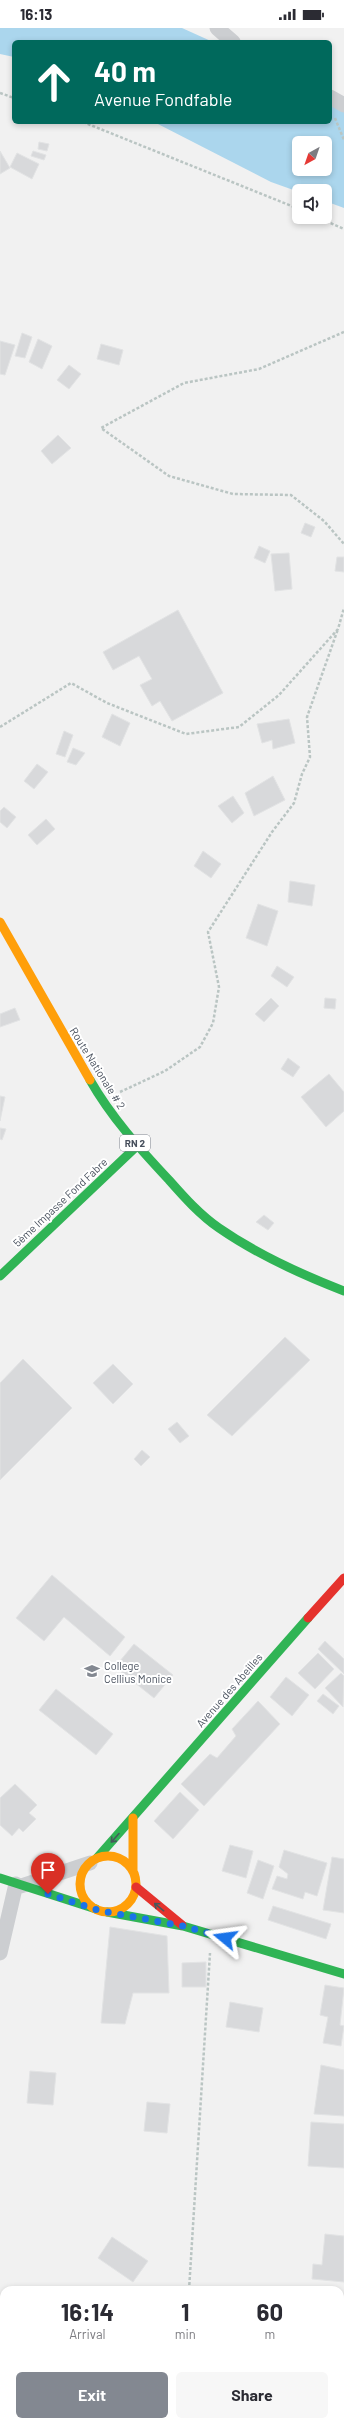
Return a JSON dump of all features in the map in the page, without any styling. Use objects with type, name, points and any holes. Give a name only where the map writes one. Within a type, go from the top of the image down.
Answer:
[{"type":"street","points":[[217,28],[231,40]]},
{"type":"street","points":[[332,100],[338,109]]},
{"type":"street","name":"Route Nationale # 2","points":[[0,922],[102,1102],[138,1146],[191,1204],[219,1228],[284,1267],[344,1291]]},
{"type":"street","name":"5ème Impasse Fond Fabre","points":[[0,1276],[138,1146]]},
{"type":"street","name":"Avenue des Abeilles","points":[[94,1860],[133,1818],[344,1578]]},
{"type":"street","points":[[94,1860],[84,1870],[81,1888],[87,1902],[104,1911],[115,1911],[129,1902],[136,1887],[133,1871],[133,1818]]},
{"type":"street","points":[[18,1885],[94,1860],[116,1857],[128,1864],[133,1871]]},
{"type":"street","points":[[0,1878],[18,1885],[104,1911],[183,1926],[344,1974]]},
{"type":"street","points":[[0,1953],[18,1885]]},
{"type":"street","points":[[136,1887],[183,1926]]},
{"type":"path","points":[[0,94],[12,97]]},
{"type":"path","points":[[338,109],[344,140]]},
{"type":"path","points":[[88,124],[292,206]]},
{"type":"path","points":[[332,224],[344,229]]},
{"type":"path","points":[[344,332],[259,369],[184,383],[101,428],[169,476],[233,494],[291,495],[324,521],[344,544]]},
{"type":"path","points":[[102,1102],[165,1071],[200,1047],[213,1023],[219,987],[208,932],[272,832],[294,803],[302,774],[310,757],[307,717],[344,608]]},
{"type":"path","points":[[0,727],[71,684],[107,703],[186,734],[239,727],[279,695],[338,629]]},
{"type":"path","points":[[189,2286],[211,1934]]},
{"type":"water","points":[[0,28],[182,28],[209,40],[12,40],[12,57],[0,54]]},
{"type":"water","points":[[332,92],[344,97],[344,208],[332,204],[332,184],[292,184],[292,190],[271,182],[158,124],[332,124]]},
{"type":"building","points":[[39,142],[49,144],[47,151],[38,149]]},
{"type":"building","points":[[0,151],[10,168],[0,174]]},
{"type":"building","points":[[33,151],[46,155],[44,160],[31,156]]},
{"type":"building","points":[[17,153],[39,164],[32,179],[10,167]]},
{"type":"building","points":[[22,333],[32,337],[25,358],[15,356]]},
{"type":"building","points":[[38,339],[52,346],[42,369],[29,362]]},
{"type":"building","points":[[0,341],[15,345],[5,375],[0,374]]},
{"type":"building","points":[[101,344],[123,350],[119,365],[97,359]]},
{"type":"building","points":[[69,365],[81,374],[69,389],[57,380]]},
{"type":"building","points":[[58,435],[71,448],[52,464],[41,451]]},
{"type":"building","points":[[305,523],[315,527],[311,537],[301,533]]},
{"type":"building","points":[[259,546],[270,551],[265,563],[254,558]]},
{"type":"building","points":[[289,553],[292,589],[275,591],[271,554]]},
{"type":"building","points":[[337,557],[344,557],[344,572],[335,571]]},
{"type":"building","points":[[178,610],[223,693],[172,721],[160,701],[152,706],[140,685],[152,679],[139,656],[113,670],[103,652]]},
{"type":"building","points":[[112,714],[130,723],[120,746],[102,737]]},
{"type":"building","points":[[289,719],[295,743],[273,749],[272,740],[262,743],[257,724]]},
{"type":"building","points":[[64,731],[73,735],[65,757],[56,754]]},
{"type":"building","points":[[73,748],[85,753],[76,765],[67,762]]},
{"type":"building","points":[[37,764],[48,772],[34,789],[24,781]]},
{"type":"building","points":[[273,776],[285,800],[254,816],[245,793]]},
{"type":"building","points":[[233,796],[244,813],[232,823],[218,806]]},
{"type":"building","points":[[4,807],[16,817],[7,828],[0,822],[0,811]]},
{"type":"building","points":[[46,819],[55,829],[37,845],[28,835]]},
{"type":"building","points":[[203,851],[221,864],[211,878],[194,866]]},
{"type":"building","points":[[290,881],[315,885],[312,906],[288,902]]},
{"type":"building","points":[[258,904],[278,911],[267,946],[246,938]]},
{"type":"building","points":[[277,966],[294,977],[287,987],[271,976]]},
{"type":"building","points":[[271,998],[279,1006],[264,1022],[255,1014]]},
{"type":"building","points":[[325,998],[336,999],[335,1009],[324,1008]]},
{"type":"building","points":[[15,1008],[20,1020],[0,1027],[0,1014]]},
{"type":"building","points":[[288,1058],[300,1067],[293,1077],[281,1069]]},
{"type":"building","points":[[329,1074],[344,1092],[344,1111],[326,1127],[301,1097]]},
{"type":"building","points":[[0,1096],[5,1097],[0,1121]]},
{"type":"building","points":[[0,1128],[6,1129],[2,1140],[0,1139]]},
{"type":"building","points":[[264,1215],[274,1223],[268,1230],[256,1222]]},
{"type":"building","points":[[285,1337],[310,1360],[232,1436],[207,1415]]},
{"type":"building","points":[[23,1359],[72,1408],[0,1480],[0,1383]]},
{"type":"building","points":[[113,1364],[133,1384],[113,1404],[93,1383]]},
{"type":"building","points":[[177,1422],[189,1436],[180,1443],[168,1429]]},
{"type":"building","points":[[142,1450],[150,1457],[141,1466],[134,1459]]},
{"type":"building","points":[[52,1575],[125,1637],[110,1656],[64,1617],[44,1641],[16,1618]]},
{"type":"building","points":[[325,1641],[344,1659],[344,1674],[318,1649]]},
{"type":"building","points":[[134,1644],[173,1675],[154,1698],[115,1667]]},
{"type":"building","points":[[318,1653],[334,1669],[315,1689],[298,1673]]},
{"type":"building","points":[[341,1673],[344,1676],[343,1707],[325,1688]]},
{"type":"building","points":[[286,1677],[309,1695],[292,1716],[270,1697]]},
{"type":"building","points":[[56,1689],[113,1734],[96,1755],[39,1710]]},
{"type":"building","points":[[323,1694],[339,1706],[333,1714],[317,1701]]},
{"type":"building","points":[[258,1701],[280,1724],[204,1806],[181,1784],[210,1754],[217,1758],[236,1736],[232,1729]]},
{"type":"building","points":[[15,1784],[37,1805],[29,1813],[36,1819],[23,1832],[19,1828],[12,1836],[0,1825],[0,1798]]},
{"type":"building","points":[[180,1792],[199,1810],[173,1839],[154,1821]]},
{"type":"building","points":[[230,1845],[253,1851],[246,1878],[222,1871]]},
{"type":"building","points":[[284,1850],[327,1863],[317,1896],[305,1892],[303,1899],[272,1889],[277,1876],[287,1879],[288,1874],[279,1867]]},
{"type":"building","points":[[332,1857],[344,1859],[344,1913],[323,1910]]},
{"type":"building","points":[[258,1860],[274,1866],[263,1899],[247,1893]]},
{"type":"building","points":[[273,1906],[331,1924],[326,1939],[268,1920]]},
{"type":"building","points":[[110,1927],[167,1936],[169,1993],[133,1993],[125,2024],[101,2023]]},
{"type":"building","points":[[206,1962],[206,1987],[182,1987],[182,1963]]},
{"type":"building","points":[[325,1985],[344,1988],[340,2025],[344,2026],[341,2046],[323,2043],[328,2017],[320,2015]]},
{"type":"building","points":[[230,2002],[263,2008],[259,2032],[226,2027]]},
{"type":"building","points":[[321,2065],[344,2070],[344,2116],[314,2114]]},
{"type":"building","points":[[30,2071],[56,2073],[53,2105],[27,2103]]},
{"type":"building","points":[[147,2102],[170,2104],[167,2133],[144,2131]]},
{"type":"building","points":[[311,2122],[344,2124],[344,2168],[308,2166]]},
{"type":"building","points":[[325,2234],[344,2236],[344,2282],[312,2279],[313,2264],[322,2265]]},
{"type":"building","points":[[112,2237],[148,2261],[133,2282],[98,2258]]},
{"type":"traffic: fast","points":[[90,1080],[98,1094],[126,1132],[192,1206],[205,1217],[234,1238],[264,1255],[295,1271],[344,1291]]},
{"type":"traffic: fast","points":[[0,1276],[137,1146]]},
{"type":"traffic: fast","points":[[97,1858],[308,1618]]},
{"type":"traffic: fast","points":[[0,1878],[96,1909]]},
{"type":"traffic: fast","points":[[107,1912],[183,1926],[344,1974]]},
{"type":"traffic: slow","points":[[0,922],[90,1080]]},
{"type":"traffic: slow","points":[[133,1818],[133,1871]]},
{"type":"traffic: slow","points":[[108,1856],[119,1858],[128,1864],[134,1873],[136,1884],[134,1895],[128,1904],[119,1910],[108,1912],[97,1910],[88,1904],[82,1895],[80,1884],[82,1873],[88,1864],[97,1858],[108,1856]]},
{"type":"traffic: jam","points":[[308,1618],[344,1578]]},
{"type":"traffic: jam","points":[[136,1887],[182,1925]]},
{"type":"place","name":"College Cellius Monice","points":[[92,1671]]},
{"type":"route","points":[[48,1894],[101,1911],[183,1926],[225,1938]]}]
